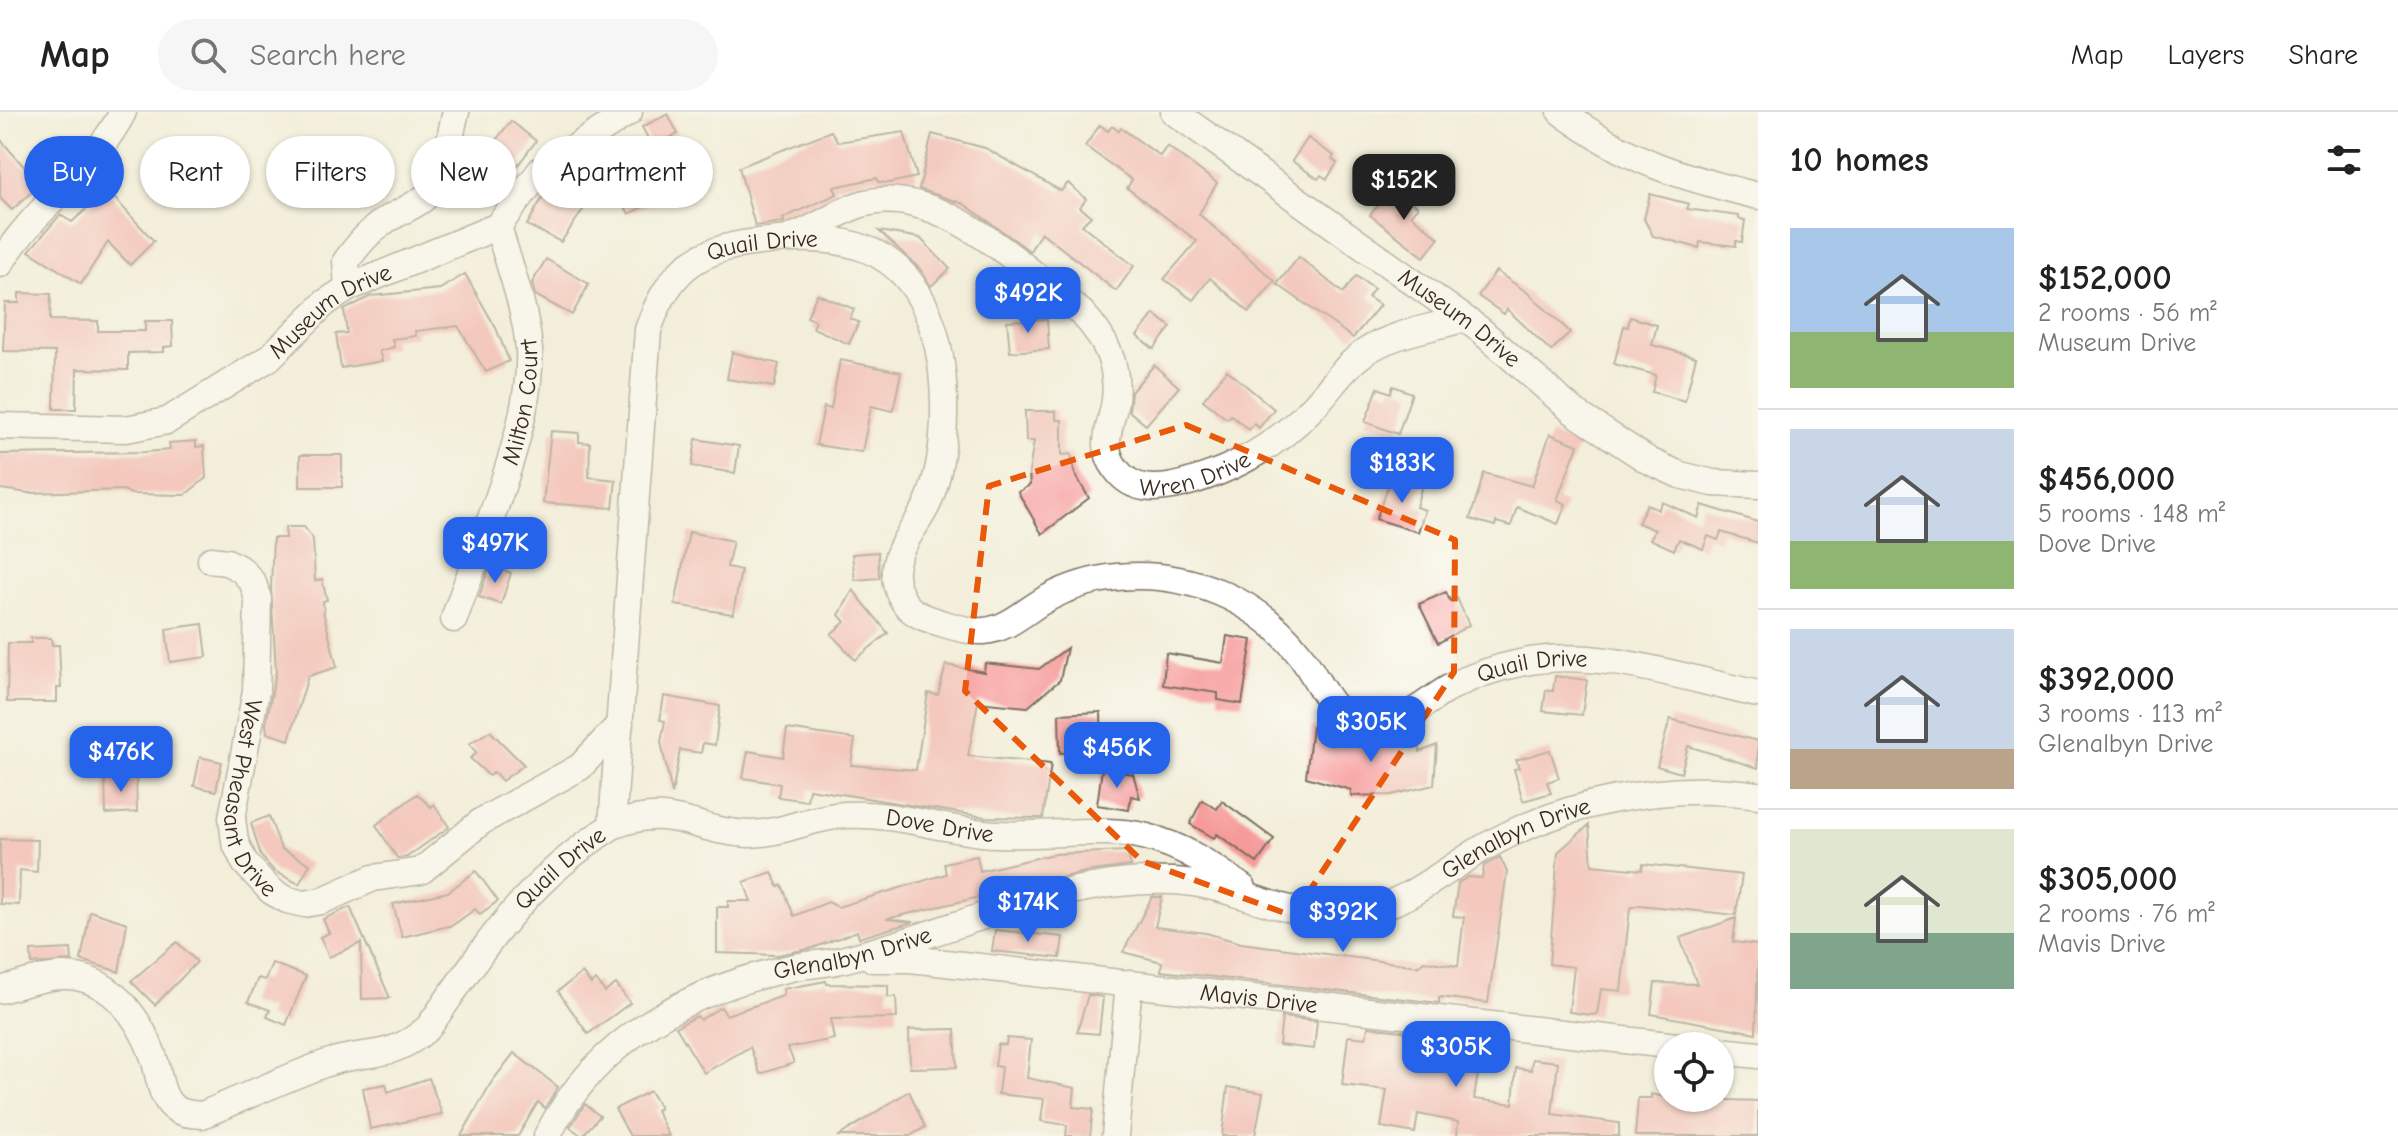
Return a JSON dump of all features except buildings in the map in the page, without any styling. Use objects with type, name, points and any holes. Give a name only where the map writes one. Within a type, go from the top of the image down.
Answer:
[{"type":"street","points":[[0,264],[36,213],[87,166],[123,112]]},
{"type":"street","points":[[348,288],[346,261],[362,240],[384,221],[421,202],[439,181],[447,162],[456,112]]},
{"type":"street","points":[[498,226],[541,170],[629,112]]},
{"type":"street","name":"Museum Drive","points":[[1174,112],[1512,354],[1574,412],[1649,461],[1680,475],[1713,483],[1758,485]]},
{"type":"street","points":[[1561,112],[1627,156],[1656,168],[1758,196]]},
{"type":"street","name":"Wren Drive","points":[[777,240],[798,235],[840,211],[868,202],[900,201],[929,206],[958,219],[1082,313],[1099,331],[1110,351],[1116,379],[1106,442],[1109,459],[1131,483],[1147,488],[1162,489],[1205,478],[1244,461],[1279,438],[1311,410],[1342,372],[1365,352],[1387,340],[1463,319]]},
{"type":"street","name":"Museum Drive","points":[[0,426],[126,429],[167,421],[269,358],[325,303],[348,288],[498,226]]},
{"type":"street","name":"Milton Court","points":[[454,619],[518,434],[529,379],[524,319],[498,226]]},
{"type":"street","name":"Quail Drive","points":[[0,990],[63,976],[85,979],[104,987],[122,1001],[137,1021],[153,1054],[165,1096],[173,1107],[187,1114],[202,1115],[325,1064],[389,1053],[411,1042],[428,1028],[515,906],[542,878],[612,826],[648,330],[662,297],[685,268],[730,245],[831,238],[857,244],[883,257],[905,276],[921,299],[931,324],[943,393],[944,448],[925,509],[899,553],[895,571],[898,590],[908,607],[923,618],[965,630],[985,631],[1004,626],[1048,598],[1080,585],[1137,576],[1183,580],[1220,591],[1259,615],[1301,656],[1333,707],[1349,719],[1365,725],[1383,726],[1400,720],[1453,686],[1485,672],[1523,662],[1561,658],[1600,660],[1758,694]]},
{"type":"street","name":"West Pheasant Drive","points":[[211,560],[227,562],[242,570],[253,583],[258,599],[256,691],[232,818],[235,842],[245,863],[271,891],[287,900],[304,904],[321,901],[373,878],[421,871],[482,821],[580,767],[620,724]]},
{"type":"street","name":"Glenalbyn Drive","points":[[547,1136],[562,1108],[589,1072],[618,1044],[655,1019],[692,1000],[750,979],[840,960],[1092,886],[1176,881],[1255,897],[1297,911],[1352,914],[1379,909],[1410,896],[1486,847],[1536,823],[1589,806],[1644,795],[1691,791],[1758,795]]},
{"type":"street","name":"Dove Drive","points":[[612,826],[655,815],[748,834],[774,832],[842,815],[878,815],[980,833],[1024,837],[1132,835],[1176,846],[1211,865],[1255,897]]},
{"type":"street","name":"Mavis Drive","points":[[840,960],[910,959],[1654,1043]]},
{"type":"street","points":[[1115,1136],[1129,983]]},
{"type":"street","points":[[1734,1052],[1758,1055]]},
{"type":"highlighted area","points":[[1186,425],[1455,540],[1454,672],[1293,916],[1142,861],[965,691],[989,486]]}]
